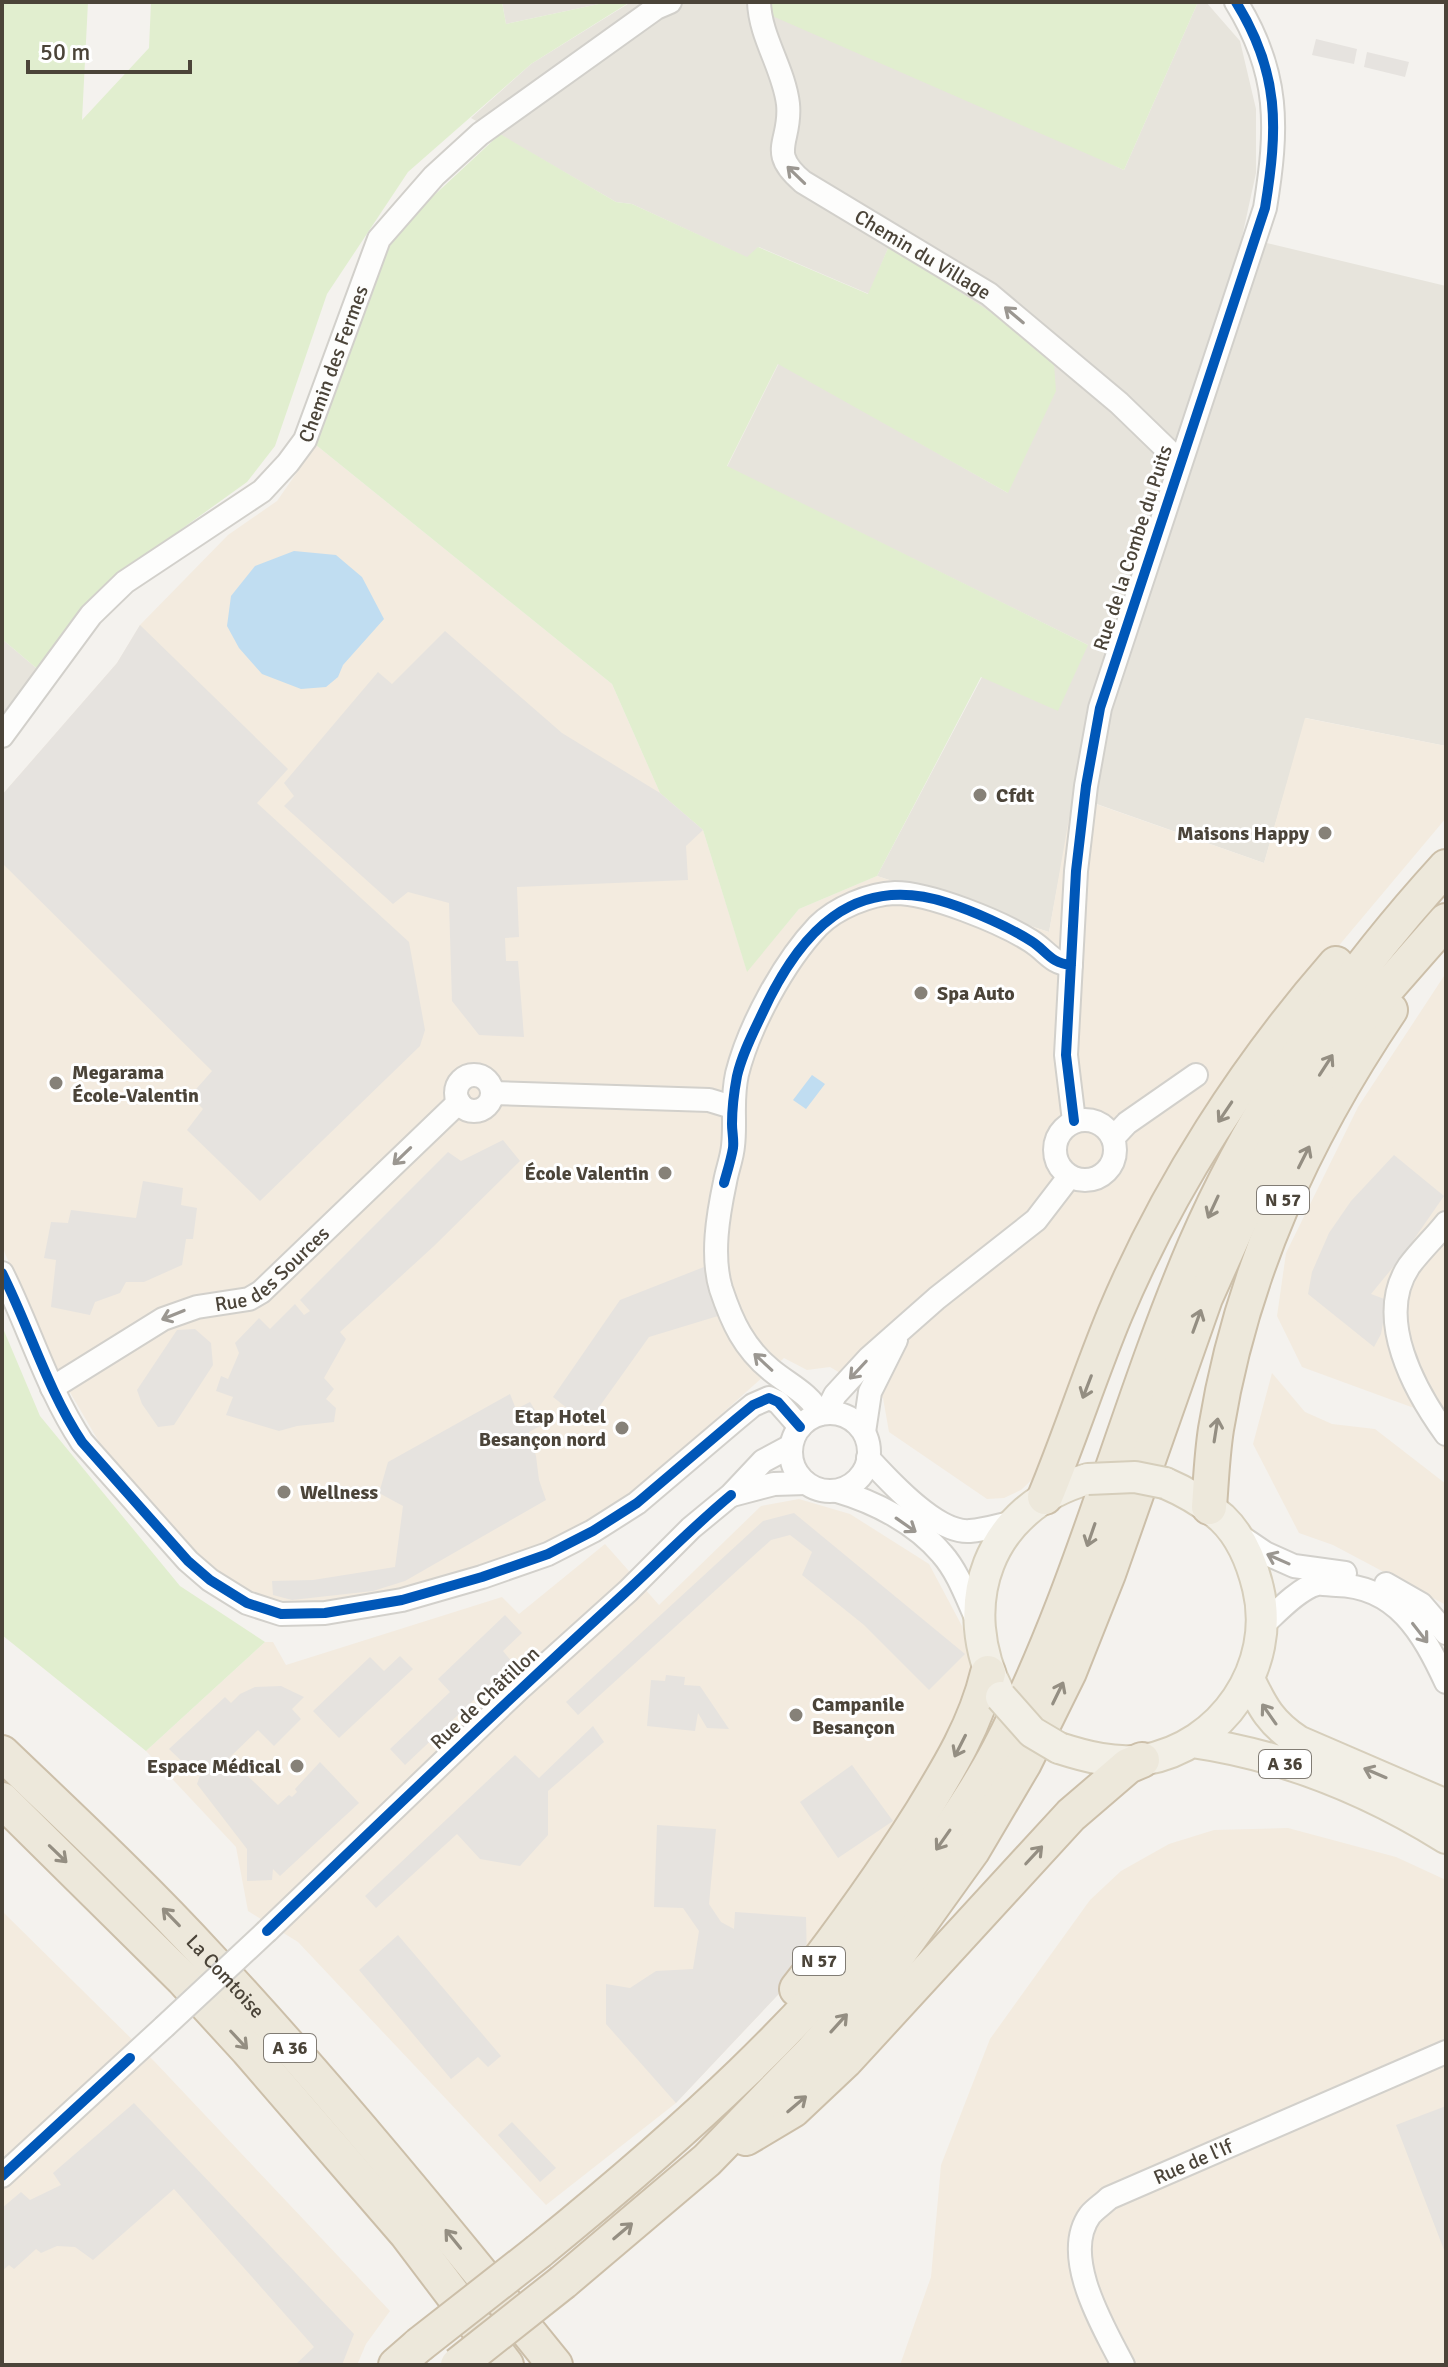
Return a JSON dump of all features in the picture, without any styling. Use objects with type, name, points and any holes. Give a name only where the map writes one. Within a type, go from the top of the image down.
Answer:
[{"type":"highway","points":[[1045,1497],[1115,1314],[1155,1229],[1202,1147],[1275,1039],[1327,973],[1357,939],[1446,853]]},
{"type":"highway","name":"N 57","points":[[408,2355],[591,2209],[730,2087],[816,2000],[892,1911],[974,1793],[999,1750],[1046,1650],[1081,1563],[1178,1288],[1231,1170],[1273,1094],[1320,1022],[1374,949],[1446,867]]},
{"type":"highway","name":"N 57","points":[[458,2365],[563,2282],[707,2160],[871,1987],[938,1901],[999,1808],[1037,1737],[1084,1636],[1205,1298],[1276,1145],[1345,1036],[1446,921]]},
{"type":"highway","name":"N 57","points":[[1209,1507],[1213,1448],[1224,1387],[1249,1291],[1273,1222],[1345,1082],[1446,928]]},
{"type":"highway","name":"N 57","points":[[591,2209],[774,2019],[855,1914],[941,1781],[994,1685]]},
{"type":"highway","name":"La Comtoise","points":[[2,1753],[139,1885],[273,2028],[434,2215],[555,2365]]},
{"type":"highway","name":"N 57","points":[[707,2160],[793,2110],[845,2061],[1071,1815],[1128,1766],[1142,1760]]},
{"type":"highway","name":"La Comtoise","points":[[2,1800],[144,1939],[248,2050],[407,2234],[506,2365]]},
{"type":"main road","name":"N 57","points":[[1135,1477],[1165,1483],[1209,1507],[1234,1532],[1255,1572],[1261,1599],[1262,1626],[1258,1653],[1249,1679],[1225,1714],[1192,1742],[1142,1760],[1114,1761],[1086,1757],[1059,1748],[1032,1732],[994,1685],[981,1648],[978,1622],[980,1591],[989,1563],[998,1543],[1014,1522],[1045,1497],[1088,1479],[1135,1477]]},
{"type":"main road","name":"A 36","points":[[1249,1679],[1268,1716],[1298,1741],[1446,1805]]},
{"type":"main road","name":"A 36","points":[[1192,1742],[1240,1750],[1360,1791],[1402,1811],[1446,1838]]},
{"type":"street","name":"Chemin des Fermes","points":[[2,736],[91,615],[125,582],[262,491],[288,463],[305,440],[379,239],[434,176],[480,134],[580,60],[656,8],[670,2]]},
{"type":"street","name":"Rue de la Combe du Puits","points":[[1074,1121],[1066,1055],[1077,857],[1100,708],[1265,208],[1272,164],[1274,130],[1270,81],[1264,54],[1236,2]]},
{"type":"street","name":"Chemin du Village","points":[[756,4],[788,106],[782,160],[790,171],[803,182],[989,294],[1074,365],[1180,462]]},
{"type":"street","points":[[864,1432],[848,1417],[823,1413],[805,1393],[774,1373],[748,1347],[739,1335],[720,1285],[716,1257],[718,1226],[733,1146],[732,1107],[738,1072],[771,994],[819,925],[836,912],[856,903],[893,893],[949,903],[1030,941],[1058,964],[1071,965]]},
{"type":"street","name":"Rue des Sources","points":[[52,1388],[163,1319],[197,1307],[249,1299],[261,1292],[459,1102],[456,1093],[458,1085],[469,1075],[487,1080],[492,1093],[709,1100],[732,1107]]},
{"type":"street","points":[[1113,1138],[1127,1123],[1196,1075]]},
{"type":"street","points":[[1074,1121],[1101,1124],[1113,1138],[1115,1156],[1106,1172],[1089,1181],[1069,1177],[1058,1165],[1054,1148],[1061,1131],[1074,1121]]},
{"type":"street","points":[[795,1436],[823,1413],[869,1358],[937,1298],[1036,1220],[1069,1177]]},
{"type":"street","points":[[1446,1223],[1408,1268],[1399,1292],[1396,1315],[1400,1344],[1417,1388],[1446,1434]]},
{"type":"street","points":[[2,1273],[67,1420],[82,1442],[188,1561],[210,1580],[247,1603],[281,1614],[325,1613],[402,1600],[548,1554],[593,1531],[637,1503],[736,1419],[769,1398],[778,1402],[795,1436],[794,1467],[806,1483],[819,1489],[837,1491],[857,1480],[865,1470],[868,1444],[864,1432],[870,1392],[898,1334]]},
{"type":"street","name":"Rue de Châtillon","points":[[2,2176],[267,1931],[691,1528],[731,1495],[763,1461],[795,1436]]},
{"type":"street","name":"N 57","points":[[868,1458],[905,1496],[955,1529],[968,1532],[1014,1522]]},
{"type":"street","name":"Rue de Châtillon","points":[[731,1495],[774,1484],[806,1483]]},
{"type":"street","name":"N 57","points":[[837,1491],[873,1503],[928,1540],[943,1554],[978,1622]]},
{"type":"street","points":[[1234,1532],[1265,1553],[1294,1566],[1364,1575],[1390,1586],[1421,1604],[1446,1633]]},
{"type":"street","points":[[1262,1626],[1286,1604],[1316,1584],[1355,1585],[1395,1604],[1426,1640],[1446,1682]]},
{"type":"street","name":"Rue de l'If","points":[[1123,2365],[1091,2302],[1081,2266],[1081,2241],[1089,2217],[1109,2198],[1446,2052]]},
{"type":"shaded area","points":[[502,2],[608,2],[506,24]]},
{"type":"shaded area","points":[[631,2],[769,2],[1124,170],[1198,2],[1206,2],[1240,41],[1256,109],[1256,173],[1242,237],[1446,286],[1446,746],[1306,718],[1264,863],[1074,796],[1049,932],[877,876],[982,677],[1088,645],[727,467],[779,363],[1008,493],[889,246],[869,294],[759,247],[748,258],[632,204],[616,202],[471,118],[531,64]]},
{"type":"shaded area","points":[[1316,39],[1357,49],[1354,64],[1312,55]]},
{"type":"shaded area","points":[[1367,52],[1409,62],[1405,77],[1364,67]]},
{"type":"shaded area","points":[[316,445],[612,684],[660,793],[703,830],[747,971],[799,909],[877,876],[1049,932],[1073,796],[1264,863],[1305,718],[1446,746],[1446,818],[1289,1005],[1042,1470],[1021,1490],[1004,1498],[987,1499],[889,1432],[883,1398],[830,1367],[807,1370],[784,1358],[610,1514],[492,1567],[367,1601],[302,1609],[266,1601],[225,1578],[191,1553],[102,1447],[47,1353],[2,1246],[2,795],[117,663],[140,625],[228,535],[277,501]]},
{"type":"shaded area","points":[[140,625],[288,769],[257,803],[409,942],[425,1030],[420,1046],[260,1201],[187,1130],[203,1109],[190,1096],[212,1071],[2,863],[2,795],[117,663]]},
{"type":"shaded area","points":[[445,631],[562,733],[660,793],[703,830],[686,846],[688,880],[517,887],[519,937],[505,938],[506,961],[518,961],[524,1037],[479,1035],[452,1001],[449,903],[408,892],[393,904],[284,806],[294,796],[284,783],[378,672],[392,684]]},
{"type":"shaded area","points":[[2,639],[41,672],[2,722]]},
{"type":"shaded area","points":[[1446,973],[1446,1453],[1414,1408],[1302,1367],[1277,1316],[1286,1253],[1358,1107]]},
{"type":"shaded area","points":[[503,1140],[520,1161],[340,1332],[346,1339],[324,1378],[334,1389],[326,1399],[336,1408],[334,1422],[279,1431],[226,1415],[233,1397],[216,1391],[221,1376],[228,1379],[239,1353],[235,1343],[259,1318],[270,1329],[295,1304],[304,1315],[310,1311],[300,1300],[448,1152],[461,1161]]},
{"type":"shaded area","points":[[1394,1155],[1444,1196],[1371,1294],[1387,1300],[1381,1334],[1374,1347],[1308,1294],[1312,1272],[1329,1233],[1351,1201]]},
{"type":"shaded area","points":[[143,1181],[183,1188],[181,1205],[197,1208],[193,1239],[186,1239],[182,1265],[144,1282],[126,1282],[120,1293],[95,1302],[90,1315],[51,1307],[56,1260],[44,1258],[51,1222],[68,1223],[71,1210],[136,1218]]},
{"type":"shaded area","points":[[704,1267],[718,1316],[649,1337],[587,1424],[553,1397],[620,1300]]},
{"type":"shaded area","points":[[195,1329],[211,1343],[213,1365],[174,1425],[158,1427],[142,1404],[137,1390],[177,1330]]},
{"type":"shaded area","points":[[1272,1373],[1305,1412],[1332,1424],[1375,1429],[1446,1484],[1446,1605],[1333,1545],[1299,1533],[1253,1444]]},
{"type":"shaded area","points":[[510,1394],[516,1409],[530,1402],[544,1424],[529,1432],[546,1500],[405,1581],[373,1591],[292,1600],[273,1595],[272,1581],[313,1580],[395,1567],[403,1506],[379,1493],[388,1462]]},
{"type":"shaded area","points":[[799,1499],[850,1514],[929,1564],[962,1626],[973,1681],[965,1715],[807,1964],[676,2103],[546,2205],[298,1942],[248,1911],[236,1847],[146,1751],[265,1642],[273,1642],[286,1665],[502,1597],[519,1614],[605,1544],[659,1605],[761,1506]]},
{"type":"shaded area","points":[[794,1513],[965,1654],[929,1690],[864,1625],[802,1575],[812,1552],[790,1535],[771,1540],[578,1715],[566,1702],[763,1521]]},
{"type":"shaded area","points":[[505,1615],[522,1633],[503,1651],[513,1663],[405,1765],[390,1749],[450,1692],[438,1679]]},
{"type":"shaded area","points":[[400,1656],[413,1669],[339,1738],[313,1711],[370,1657],[384,1671]]},
{"type":"shaded area","points":[[666,1675],[685,1677],[684,1685],[700,1686],[729,1729],[707,1728],[698,1713],[695,1731],[647,1726],[651,1680],[665,1681]]},
{"type":"shaded area","points":[[281,1686],[304,1697],[292,1709],[301,1719],[274,1746],[258,1730],[229,1758],[278,1805],[297,1792],[295,1789],[320,1762],[359,1803],[280,1876],[273,1869],[272,1880],[247,1881],[247,1849],[197,1784],[204,1764],[194,1773],[169,1749],[225,1697],[231,1703],[240,1694],[255,1687]]},
{"type":"shaded area","points":[[593,1726],[604,1742],[548,1791],[548,1835],[520,1866],[480,1859],[457,1834],[376,1908],[365,1896],[515,1755],[539,1778]]},
{"type":"shaded area","points":[[852,1765],[893,1821],[838,1858],[800,1802]]},
{"type":"shaded area","points":[[657,1825],[716,1829],[709,1904],[721,1922],[734,1929],[735,1912],[806,1917],[807,1964],[676,2103],[606,2024],[606,1984],[630,1988],[656,1971],[693,1969],[699,1931],[683,1908],[654,1907]]},
{"type":"shaded area","points":[[1288,1828],[1396,1857],[1446,1880],[1446,2365],[900,2365],[931,2277],[941,2165],[990,2039],[1090,1900],[1121,1871],[1169,1844],[1214,1830]]},
{"type":"shaded area","points":[[2,1911],[154,2061],[390,2311],[366,2344],[357,2365],[2,2365]]},
{"type":"shaded area","points":[[398,1935],[501,2056],[488,2067],[478,2057],[451,2079],[359,1970]]},
{"type":"shaded area","points":[[134,2103],[354,2334],[342,2365],[295,2365],[314,2347],[174,2189],[93,2260],[75,2247],[57,2246],[41,2253],[36,2249],[14,2269],[9,2265],[2,2271],[2,2208],[21,2192],[30,2200],[61,2185],[53,2173]]},
{"type":"shaded area","points":[[1446,2106],[1446,2255],[1396,2125]]},
{"type":"shaded area","points":[[512,2122],[556,2168],[540,2182],[498,2135]]},
{"type":"green space","points":[[2,2],[88,2],[82,120],[149,48],[151,2],[502,2],[506,24],[608,2],[630,2],[531,64],[408,172],[327,294],[275,446],[247,482],[126,569],[41,672],[2,639]]},
{"type":"green space","points":[[769,2],[1198,2],[1124,170],[770,15]]},
{"type":"green space","points":[[500,134],[616,202],[632,204],[747,257],[758,247],[868,294],[889,246],[1021,332],[1054,364],[1056,391],[1008,493],[778,364],[727,466],[1088,645],[1058,711],[981,677],[877,876],[799,909],[747,972],[703,830],[660,793],[612,684],[316,445],[385,241]]},
{"type":"green space","points":[[2,1326],[40,1416],[180,1586],[265,1642],[146,1751],[2,1635]]},
{"type":"water","points":[[294,551],[336,555],[362,577],[384,619],[343,665],[338,677],[326,687],[301,689],[262,674],[239,648],[227,626],[231,596],[255,566]]},
{"type":"water","points":[[812,1075],[825,1084],[806,1109],[793,1100]]},
{"type":"cycle path","points":[[1074,1121],[1066,1055],[1076,871],[1086,786],[1100,708],[1265,208],[1272,152],[1272,102],[1261,53],[1236,2]]},
{"type":"cycle path","points":[[724,1183],[733,1148],[735,1088],[745,1052],[793,958],[833,916],[857,903],[884,896],[914,896],[948,903],[991,920],[1031,941],[1053,959],[1071,965]]},
{"type":"cycle path","points":[[2,1273],[49,1380],[82,1442],[188,1561],[210,1580],[247,1603],[281,1614],[325,1613],[402,1600],[548,1554],[593,1531],[637,1503],[753,1405],[769,1398],[778,1402],[800,1427]]},
{"type":"cycle path","points":[[267,1931],[483,1724],[731,1495]]},
{"type":"cycle path","points":[[2,2176],[130,2058]]},
{"type":"place","name":"Cfdt","points":[[980,795]]},
{"type":"place","name":"Maisons Happy","points":[[1325,833]]},
{"type":"place","name":"Spa Auto","points":[[921,993]]},
{"type":"place","name":"Megarama École-Valentin","points":[[56,1083]]},
{"type":"place","name":"École Valentin","points":[[665,1173]]},
{"type":"place","name":"Etap Hotel Besançon nord","points":[[622,1428]]},
{"type":"place","name":"Wellness","points":[[284,1492]]},
{"type":"place","name":"Campanile Besançon","points":[[796,1715]]},
{"type":"place","name":"Espace Médical","points":[[297,1766]]}]
